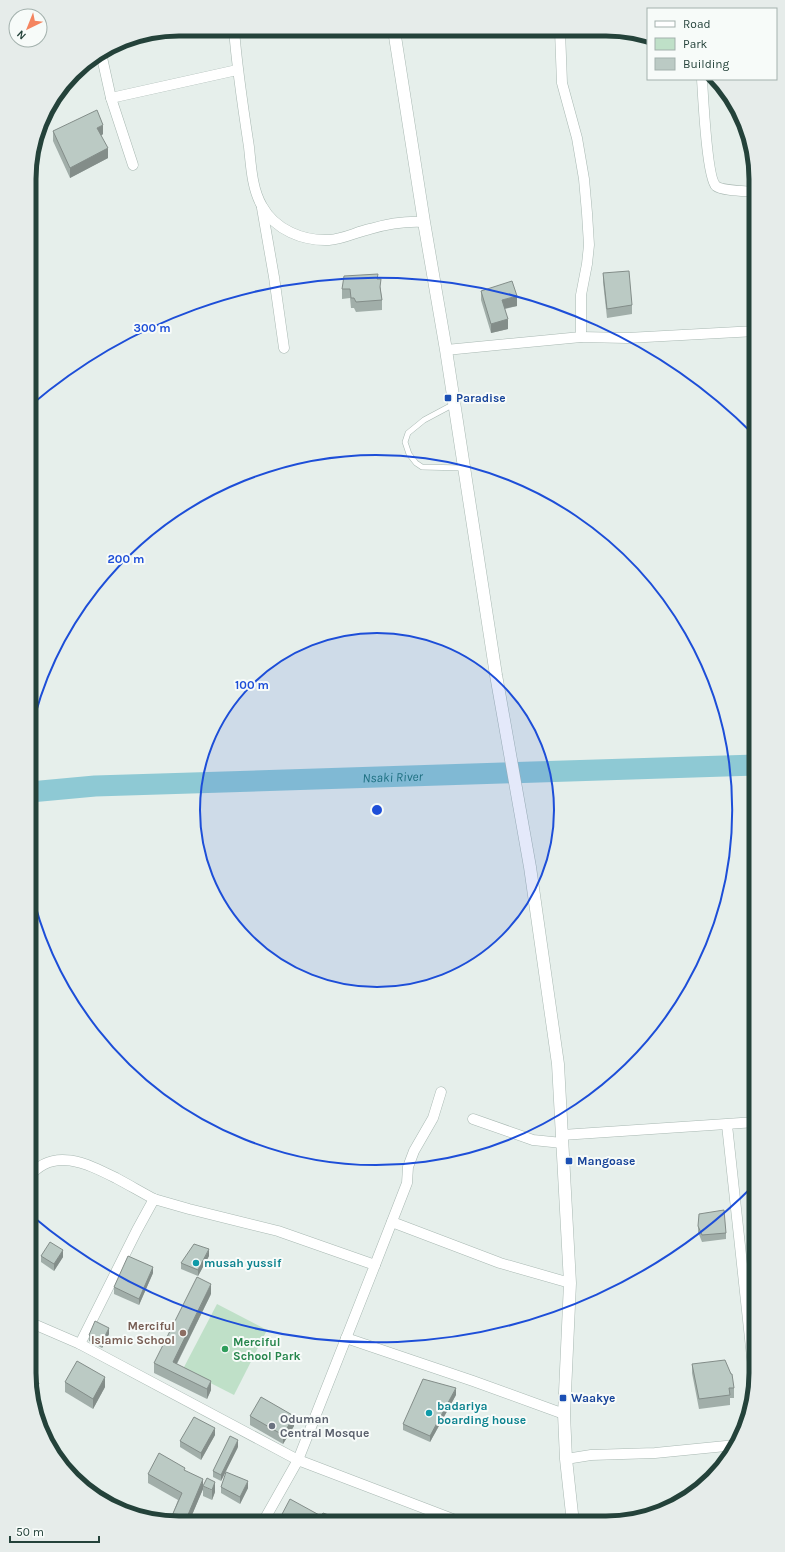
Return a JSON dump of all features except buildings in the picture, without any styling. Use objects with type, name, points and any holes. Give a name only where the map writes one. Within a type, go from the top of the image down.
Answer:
[{"type":"street","points":[[235,36],[237,70],[254,187],[262,206],[284,348]]},
{"type":"street","points":[[395,36],[446,350],[496,674],[530,866],[558,1064],[570,1283],[564,1414],[566,1459],[572,1516]]},
{"type":"street","points":[[560,36],[562,82],[577,138],[584,179],[587,213],[589,244],[581,294],[581,336]]},
{"type":"street","points":[[102,58],[111,98],[133,165]]},
{"type":"street","points":[[111,98],[237,70]]},
{"type":"street","points":[[702,80],[712,179],[716,186],[724,189],[749,191]]},
{"type":"street","points":[[262,206],[275,221],[293,234],[313,240],[330,240],[346,237],[370,229],[393,224],[414,221],[424,222]]},
{"type":"street","points":[[446,350],[581,336],[627,338],[749,331]]},
{"type":"street","points":[[266,1516],[298,1460],[407,1183],[408,1167],[414,1151],[433,1118],[441,1092]]},
{"type":"street","points":[[473,1119],[533,1140],[562,1139],[749,1123]]},
{"type":"street","points":[[727,1125],[749,1329]]},
{"type":"street","points":[[36,1168],[38,1166],[57,1160],[78,1161],[90,1165],[154,1198],[189,1209],[278,1231],[375,1265]]},
{"type":"street","points":[[80,1344],[154,1198]]},
{"type":"street","points":[[392,1222],[500,1263],[570,1283]]},
{"type":"street","points":[[36,1325],[80,1344],[298,1460],[445,1516]]},
{"type":"street","points":[[346,1338],[473,1381],[564,1414]]},
{"type":"street","points":[[566,1459],[591,1455],[655,1452],[730,1446]]},
{"type":"lane","points":[[454,404],[424,420],[408,433],[405,442],[409,454],[416,463],[422,467],[464,468]]},
{"type":"green space","name":"Merciful School Park","points":[[217,1304],[267,1330],[234,1395],[183,1369]]},
{"type":"waterway","name":"Nsaki River","points":[[36,791],[95,786],[749,765]]},
{"type":"place","name":"Paradise","points":[[448,398]]},
{"type":"place","name":"Mangoase","points":[[569,1161]]},
{"type":"place","name":"musah yussif","points":[[196,1263]]},
{"type":"place","name":"Merciful Islamic School","points":[[183,1333]]},
{"type":"place","name":"Merciful School Park","points":[[225,1349]]},
{"type":"place","name":"Waakye","points":[[563,1398]]},
{"type":"place","name":"badariya boarding house","points":[[429,1413]]},
{"type":"place","name":"Oduman Central Mosque","points":[[272,1426]]}]
